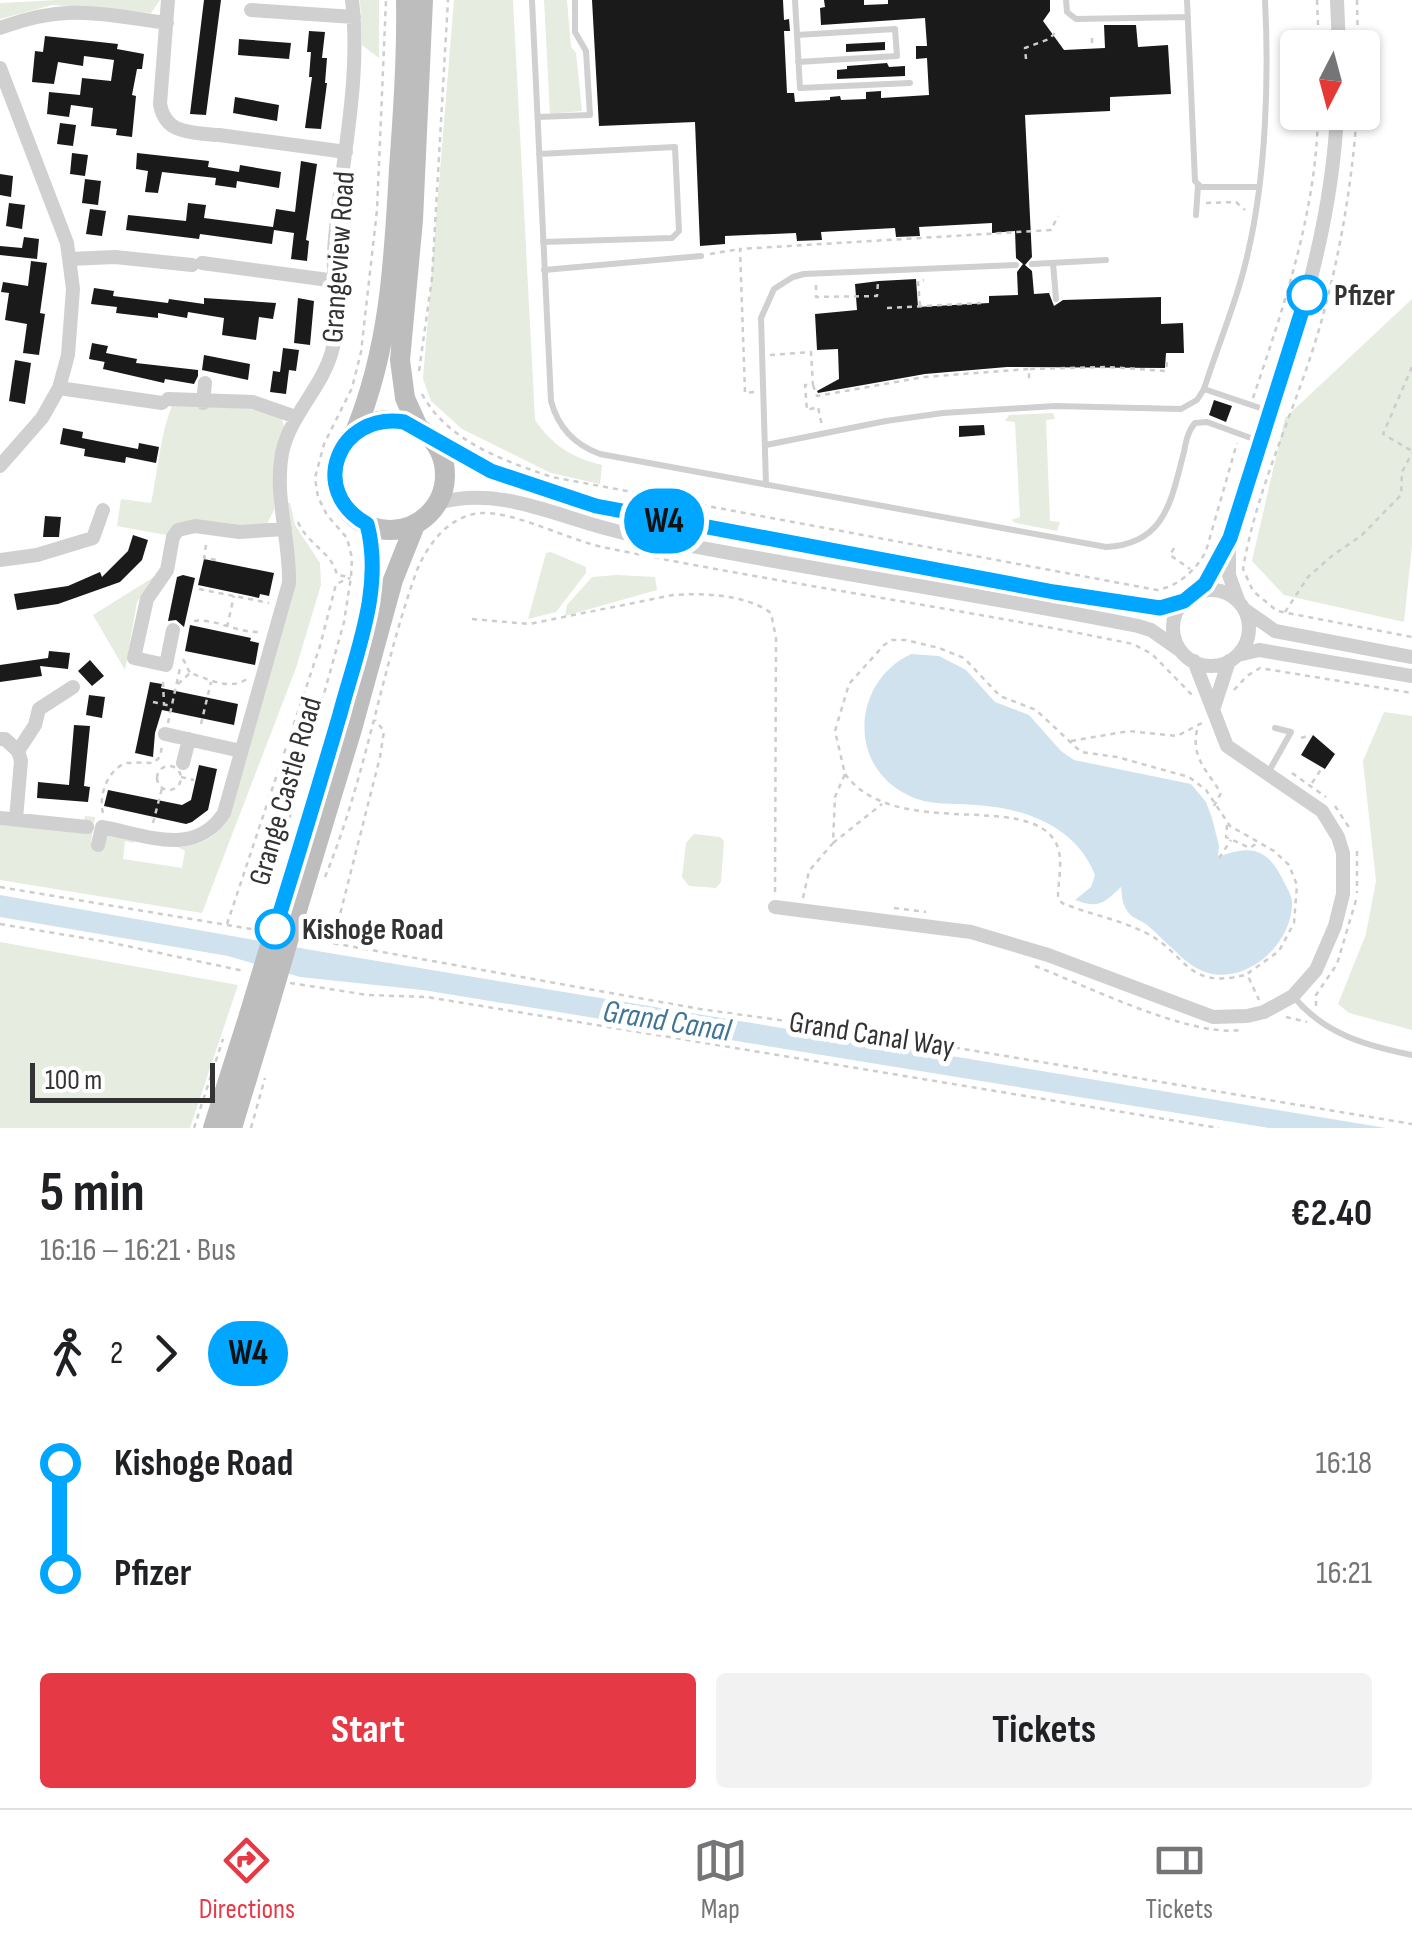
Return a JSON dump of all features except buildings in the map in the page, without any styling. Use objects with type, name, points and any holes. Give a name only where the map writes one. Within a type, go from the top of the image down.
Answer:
[{"type":"main road","points":[[406,0],[402,122],[387,325],[376,373],[355,432],[338,455],[336,486],[354,518],[392,529],[415,524]]},
{"type":"main road","points":[[423,0],[414,200],[400,360],[404,398],[444,464],[445,480],[438,502]]},
{"type":"main road","points":[[355,432],[374,422],[390,420],[423,432]]},
{"type":"main road","name":"Grange Castle Road","points":[[290,906],[352,729],[396,570],[415,524],[438,502]]},
{"type":"main road","name":"Grange Castle Road","points":[[232,1128],[258,1015],[363,629],[373,570],[367,524]]},
{"type":"main road","name":"Grange Castle Road","points":[[213,1128],[258,1015]]},
{"type":"street","points":[[168,0],[162,116],[179,130],[346,152]]},
{"type":"street","name":"Grangeview Road","points":[[106,828],[171,840],[198,838],[214,828],[224,812],[289,582],[290,550],[280,503],[282,453],[296,416],[316,389],[331,355],[338,320],[334,251],[353,83],[352,0]]},
{"type":"street","points":[[1337,0],[1338,30]]},
{"type":"street","points":[[251,10],[354,17]]},
{"type":"street","points":[[0,28],[58,11],[167,23]]},
{"type":"street","points":[[0,68],[6,102],[67,243],[72,318],[59,388],[42,418],[0,466]]},
{"type":"street","points":[[1181,651],[1174,636],[1174,624],[1189,597],[1215,568],[1230,538],[1317,259],[1335,130]]},
{"type":"street","points":[[70,259],[115,257],[336,280]]},
{"type":"street","points":[[202,402],[205,382]]},
{"type":"street","points":[[59,388],[165,401],[253,402],[296,416]]},
{"type":"street","points":[[423,432],[502,476],[570,500],[629,514],[1143,607],[1160,608],[1219,590],[1276,631],[1412,658]]},
{"type":"street","points":[[438,502],[464,496],[495,497],[629,534],[1138,626],[1151,630],[1194,661],[1216,665],[1259,650],[1412,676]]},
{"type":"street","points":[[0,560],[37,555],[93,538],[103,510]]},
{"type":"street","points":[[173,630],[166,665],[134,658],[146,599],[167,570],[178,530],[195,526],[238,532],[284,529]]},
{"type":"street","points":[[1205,707],[1249,631],[1229,575],[1230,538]]},
{"type":"street","points":[[775,906],[970,932],[1036,951],[1213,1017],[1264,1012],[1293,996],[1316,970],[1327,950],[1340,909],[1345,870],[1338,837],[1322,811],[1227,746],[1205,707],[1194,661]]},
{"type":"street","points":[[18,751],[35,725],[39,709],[73,687]]},
{"type":"street","points":[[165,734],[241,751]]},
{"type":"street","points":[[0,739],[18,751],[21,761],[16,820]]},
{"type":"street","points":[[182,770],[188,739]]},
{"type":"street","points":[[0,818],[87,827]]},
{"type":"street","points":[[98,844],[102,827],[106,828]]},
{"type":"lane","points":[[532,0],[551,401],[558,421],[575,441],[600,454],[1116,547],[1141,538],[1164,516],[1190,427],[1200,422],[1259,442]]},
{"type":"lane","points":[[538,117],[590,114],[586,51],[575,32],[575,0]]},
{"type":"lane","points":[[795,0],[800,88],[910,84]]},
{"type":"lane","points":[[1066,0],[1067,12],[1076,20],[1188,17]]},
{"type":"lane","points":[[1187,0],[1198,185],[1196,211]]},
{"type":"lane","points":[[766,446],[942,413],[1060,406],[1181,409],[1191,405],[1204,389],[1242,276],[1258,186],[1268,70],[1265,0]]},
{"type":"lane","points":[[797,35],[895,29],[897,56],[798,62]]},
{"type":"lane","points":[[539,154],[675,148],[677,178],[678,236],[543,242]]},
{"type":"lane","points":[[1198,185],[1258,186]]},
{"type":"lane","points":[[544,270],[701,256]]},
{"type":"lane","points":[[1032,264],[1106,260]]},
{"type":"lane","points":[[1053,263],[1056,299]]},
{"type":"lane","points":[[766,485],[761,334],[764,306],[782,283],[815,273],[1016,264]]},
{"type":"lane","points":[[1204,389],[1270,411]]},
{"type":"lane","points":[[1268,774],[1291,732],[1275,728]]},
{"type":"lane","points":[[1293,996],[1322,1023],[1342,1035],[1412,1055]]},
{"type":"path","points":[[276,867],[344,622],[351,577],[347,538],[318,497],[315,478],[324,444],[352,388],[361,352],[377,210],[386,0]]},
{"type":"path","points":[[419,371],[432,278],[448,0]]},
{"type":"path","points":[[1317,0],[1318,30]]},
{"type":"path","points":[[1357,0],[1358,30]]},
{"type":"path","points":[[1026,60],[1026,48],[1058,30]]},
{"type":"path","points":[[1092,38],[1092,48]]},
{"type":"path","points":[[1251,405],[1286,300],[1310,196],[1316,130]]},
{"type":"path","points":[[1355,130],[1353,162],[1320,328],[1274,462],[1243,569],[1253,590],[1266,604],[1284,613],[1412,637]]},
{"type":"path","points":[[1196,211],[1204,204],[1236,202],[1244,208],[1246,217]]},
{"type":"path","points":[[834,244],[835,253]]},
{"type":"path","points":[[815,273],[816,298],[877,296],[881,280]]},
{"type":"path","points":[[920,306],[918,281],[924,280]]},
{"type":"path","points":[[887,308],[981,302]]},
{"type":"path","points":[[768,355],[811,352],[817,396],[924,377],[1108,367],[1166,371],[1167,362]]},
{"type":"path","points":[[1284,613],[1302,592],[1308,577],[1361,536],[1401,495],[1405,467],[1412,454],[1383,434],[1412,367]]},
{"type":"path","points":[[1029,370],[1030,384]]},
{"type":"path","points":[[813,385],[806,386],[807,410],[818,407],[822,426]]},
{"type":"path","points":[[420,391],[429,407],[457,436],[552,476],[1157,590],[1173,585],[1192,570],[1206,551],[1240,434]]},
{"type":"path","points":[[295,512],[308,540],[332,560],[337,575],[351,577]]},
{"type":"path","points":[[326,876],[424,552],[447,526],[478,513],[500,515],[604,548],[1133,644],[1162,662],[1205,707],[1203,722],[1197,728],[1171,737],[1129,731],[1069,742]]},
{"type":"path","points":[[206,545],[204,558],[216,560]]},
{"type":"path","points":[[1174,548],[1170,555],[1192,570]]},
{"type":"path","points":[[226,925],[320,646],[336,584],[351,577]]},
{"type":"path","points":[[199,588],[276,605]]},
{"type":"path","points":[[472,619],[529,624],[654,598],[693,594],[753,604],[771,613],[776,638],[775,906]]},
{"type":"path","points":[[227,628],[234,596]]},
{"type":"path","points":[[194,621],[206,620],[248,632],[268,631]]},
{"type":"path","points":[[892,640],[939,648],[964,658],[1000,696],[1036,710],[1087,755],[1117,757],[1189,777],[1206,790],[1227,823],[1288,866],[1296,885],[1297,903],[1286,943],[1270,960],[1247,974],[1220,979],[1199,975],[1142,931],[1062,903],[1058,892],[1060,855],[1054,839],[1046,832],[994,815],[945,816],[883,803],[858,788],[845,774],[835,731],[849,684],[877,650],[892,640]]},
{"type":"path","points":[[182,658],[190,673],[224,685],[242,684],[255,677]]},
{"type":"path","points":[[153,825],[162,788],[157,776],[162,768],[160,756],[180,667],[166,665]]},
{"type":"path","points":[[1230,698],[1237,685],[1260,668],[1412,693]]},
{"type":"path","points":[[176,685],[190,673]]},
{"type":"path","points":[[202,724],[211,680]]},
{"type":"path","points":[[164,682],[164,704]]},
{"type":"path","points":[[153,702],[172,706]]},
{"type":"path","points":[[332,943],[380,757],[384,731],[375,720]]},
{"type":"path","points":[[1197,728],[1195,752],[1221,792],[1214,806]]},
{"type":"path","points":[[1291,732],[1302,739],[1311,735]]},
{"type":"path","points":[[106,828],[106,816],[100,808],[107,780],[129,762],[153,763],[160,756]]},
{"type":"path","points":[[162,768],[182,770],[194,780]]},
{"type":"path","points":[[1312,785],[1322,768]]},
{"type":"path","points":[[162,788],[175,788],[182,770]]},
{"type":"path","points":[[833,843],[835,796],[845,774]]},
{"type":"path","points":[[804,897],[809,871],[833,843],[883,803]]},
{"type":"path","points":[[1227,823],[1226,837],[1250,848],[1258,842]]},
{"type":"path","points":[[1219,858],[1231,840]]},
{"type":"path","points":[[0,887],[262,931]]},
{"type":"path","points":[[878,906],[934,913]]},
{"type":"path","points":[[0,924],[251,972]]},
{"type":"path","name":"Grand Canal Way","points":[[297,937],[700,1008],[1412,1124]]},
{"type":"path","points":[[1026,962],[1189,1026],[1217,1031],[1248,1027]]},
{"type":"path","points":[[1247,974],[1260,1001],[1249,1003]]},
{"type":"path","points":[[282,981],[368,996],[427,997],[1220,1128]]},
{"type":"path","points":[[1312,1009],[1319,1005],[1319,990]]},
{"type":"path","points":[[1274,1020],[1290,1016],[1301,1021]]},
{"type":"path","points":[[194,1128],[228,1027]]},
{"type":"shaded area","points":[[160,0],[151,13],[52,5],[0,19],[0,3]]},
{"type":"shaded area","points":[[360,0],[379,0],[379,58],[362,45]]},
{"type":"shaded area","points":[[454,0],[513,0],[535,420],[564,449],[602,465],[600,484],[551,473],[462,429],[431,401],[423,379]]},
{"type":"shaded area","points":[[544,0],[567,0],[582,111],[550,114]]},
{"type":"shaded area","points":[[1412,299],[1412,546],[1404,622],[1284,595],[1252,561],[1285,418]]},
{"type":"shaded area","points":[[173,403],[280,415],[285,428],[275,465],[274,510],[267,524],[189,521],[166,535],[117,526],[121,499],[151,503]]},
{"type":"shaded area","points":[[1053,413],[1055,419],[1046,420],[1050,521],[1060,522],[1057,531],[1011,520],[1020,517],[1015,422],[1005,421],[1009,415]]},
{"type":"shaded area","points":[[286,503],[290,503],[295,525],[320,563],[321,585],[296,668],[202,913],[0,880],[0,825],[82,832],[85,816],[95,817],[91,842],[102,844],[105,836],[111,834],[137,838],[133,843],[125,841],[123,859],[182,868],[185,851],[178,847],[203,842],[221,828],[230,813],[294,565]]},
{"type":"shaded area","points":[[546,553],[586,567],[586,573],[556,612],[528,619]]},
{"type":"shaded area","points":[[157,575],[137,602],[125,670],[93,615]]},
{"type":"shaded area","points":[[592,577],[655,577],[657,590],[565,616],[567,605]]},
{"type":"shaded area","points":[[1384,712],[1412,716],[1412,1030],[1349,1013],[1338,1004],[1366,934],[1376,881],[1363,761]]},
{"type":"shaded area","points":[[694,834],[724,841],[721,882],[716,888],[689,886],[682,877],[686,843]]},
{"type":"shaded area","points":[[0,942],[238,985],[190,1128],[0,1128]]},
{"type":"water","points":[[911,654],[939,656],[966,670],[995,702],[1029,715],[1074,760],[1191,784],[1206,802],[1212,818],[1218,857],[1241,851],[1259,852],[1273,863],[1288,890],[1292,903],[1289,921],[1274,948],[1250,968],[1220,975],[1205,972],[1130,914],[1121,887],[1101,903],[1075,900],[1091,887],[1095,875],[1075,844],[1047,823],[1013,810],[924,801],[888,782],[874,765],[864,724],[877,684],[891,667]]},
{"type":"water","name":"Grand Canal","points":[[0,895],[1386,1128],[1269,1128],[423,990],[300,977],[228,956],[0,917]]},
{"type":"bus line","name":"W4","points":[[275,929],[325,766],[372,590],[373,547],[367,524],[354,518],[343,504],[335,476],[343,446],[364,426],[390,420],[404,422],[491,471],[596,506],[1054,592],[1160,608],[1195,594],[1205,584],[1230,538],[1307,295]]},
{"type":"place","name":"Pfizer","points":[[1307,295]]},
{"type":"place","name":"Kishoge Road","points":[[275,929]]}]
